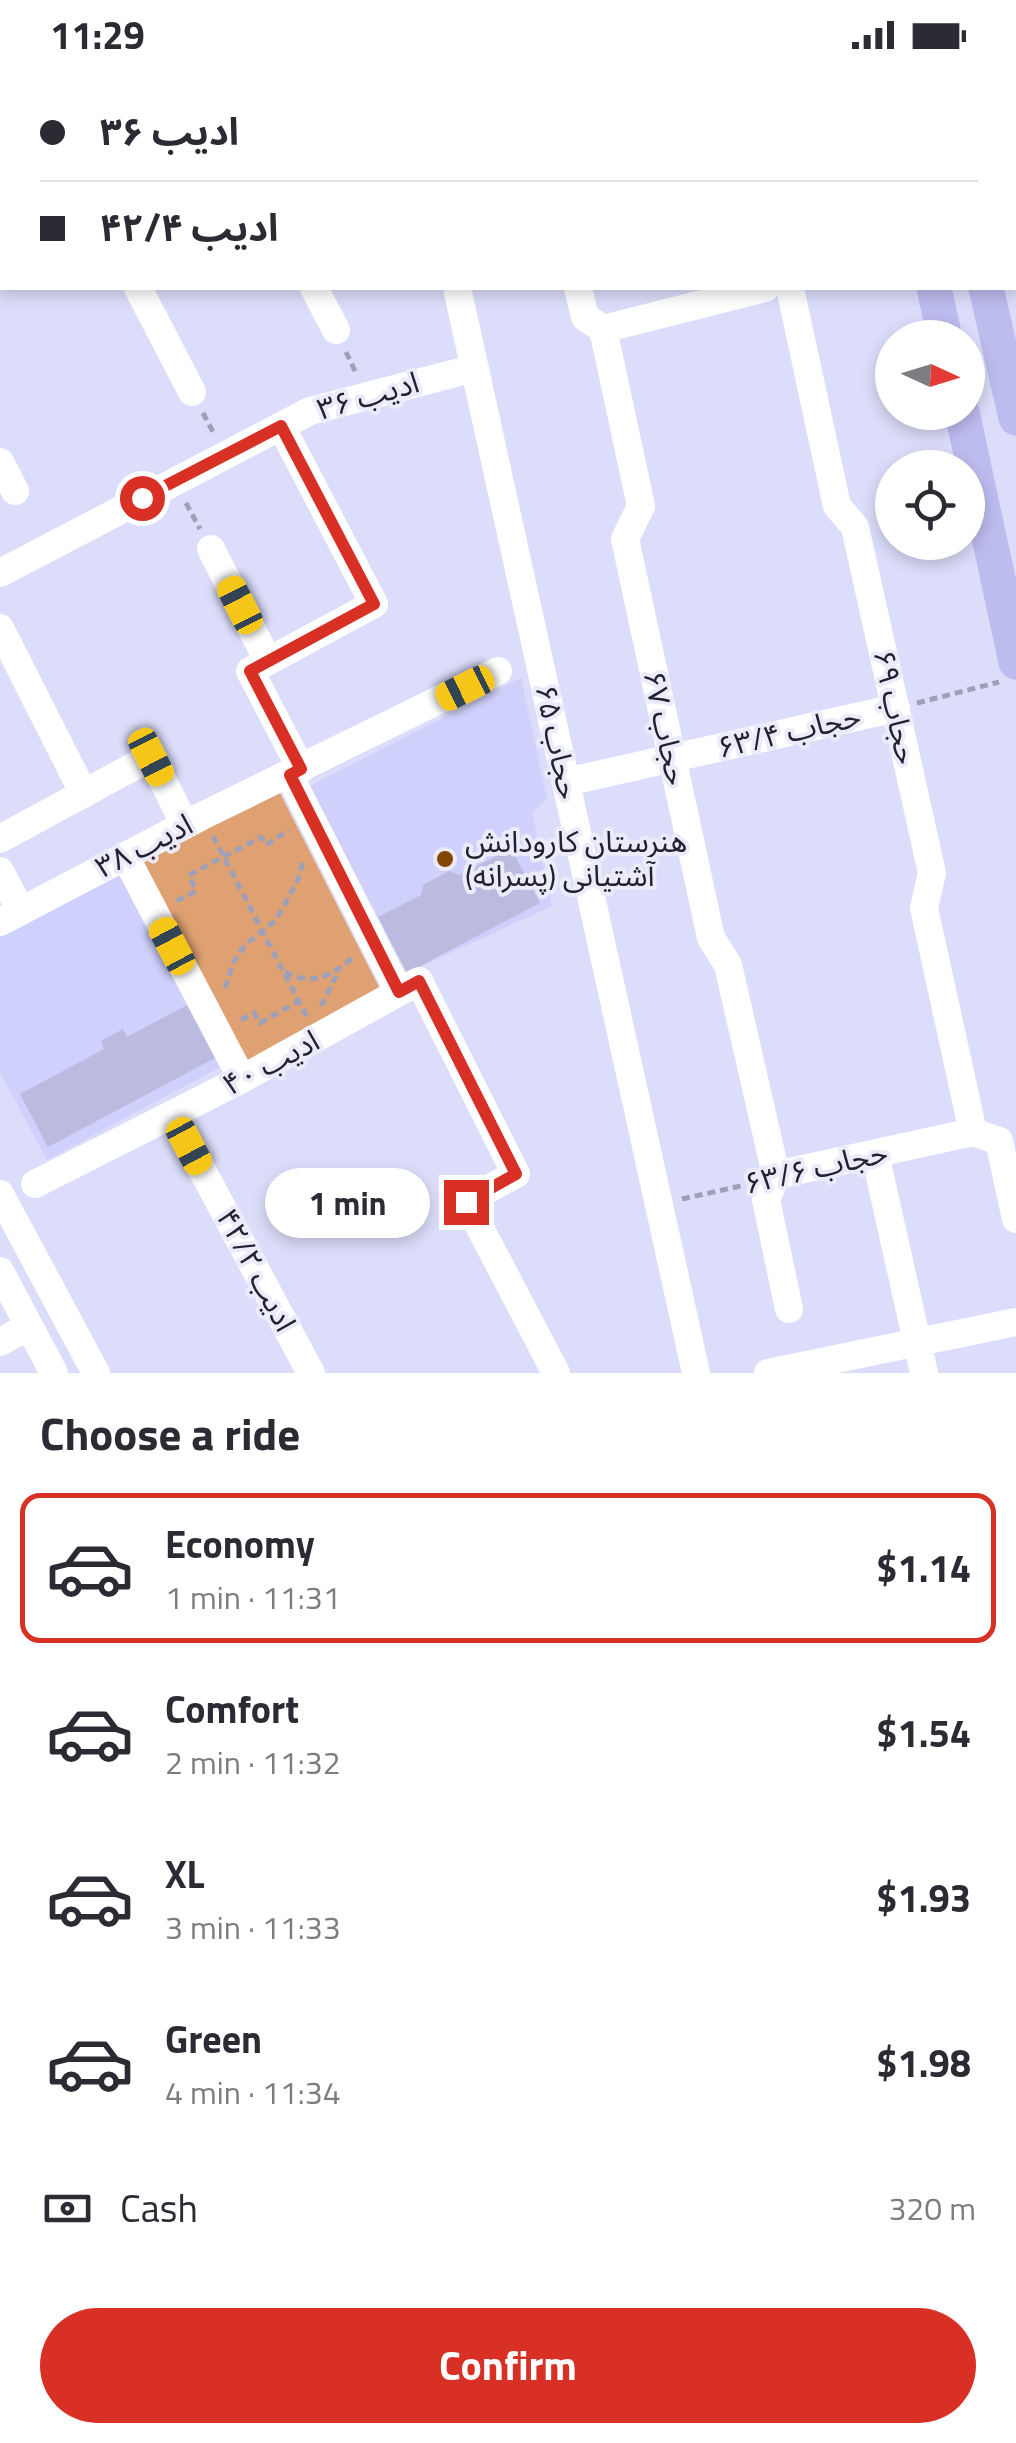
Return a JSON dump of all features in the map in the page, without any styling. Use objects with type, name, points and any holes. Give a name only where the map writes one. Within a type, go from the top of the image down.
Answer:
[{"type":"main road","points":[[934,290],[941,320]]},
{"type":"main road","points":[[986,290],[1016,418]]},
{"type":"main road","points":[[966,430],[1016,662]]},
{"type":"street","points":[[139,290],[192,392]]},
{"type":"street","points":[[315,290],[336,330]]},
{"type":"street","name":"حجاب ۶۵","points":[[457,290],[696,1373]]},
{"type":"street","name":"حجاب ۶۷","points":[[578,290],[584,317],[602,329],[641,506],[624,539],[711,938],[728,965],[776,1175],[766,1200],[789,1309]]},
{"type":"street","points":[[602,329],[691,297],[749,290]]},
{"type":"street","name":"حجاب ۶۹","points":[[790,290],[836,506],[855,527],[932,873],[924,908],[973,1132]]},
{"type":"street","name":"ادیب ۳۶","points":[[0,573],[310,411],[474,368]]},
{"type":"street","points":[[281,426],[374,604],[250,671],[295,772],[308,817],[399,992],[419,981],[516,1174],[466,1202],[556,1373]]},
{"type":"street","points":[[0,462],[16,491]]},
{"type":"street","points":[[210,549],[268,661]]},
{"type":"street","points":[[0,628],[84,794]]},
{"type":"street","name":"ادیب ۳۸","points":[[11,916],[194,820],[498,671]]},
{"type":"street","name":"حجاب ۶۳/۴","points":[[566,782],[896,708]]},
{"type":"street","points":[[0,839],[151,757],[194,820]]},
{"type":"street","points":[[125,856],[242,1079]]},
{"type":"street","points":[[0,872],[11,916]]},
{"type":"street","name":"ادیب ۴۰","points":[[35,1184],[242,1079],[399,992]]},
{"type":"street","name":"ادیب ۴۲/۲","points":[[172,1114],[311,1373]]},
{"type":"street","points":[[973,1132],[999,1141],[1016,1218]]},
{"type":"street","name":"حجاب ۶۳/۶","points":[[776,1175],[973,1132]]},
{"type":"street","points":[[875,1154],[924,1373]]},
{"type":"street","points":[[0,1194],[96,1373]]},
{"type":"street","points":[[0,1271],[54,1373]]},
{"type":"street","points":[[768,1373],[1016,1322]]},
{"type":"street","points":[[0,1342],[29,1326]]},
{"type":"path","points":[[336,330],[366,394]]},
{"type":"path","points":[[192,392],[224,454]]},
{"type":"path","points":[[174,481],[210,549]]},
{"type":"path","points":[[896,708],[1016,678]]},
{"type":"path","points":[[154,913],[196,890],[188,875],[261,837],[266,845],[308,817]]},
{"type":"path","points":[[299,1001],[260,1023],[254,1013],[223,1038],[220,1019],[234,962],[245,946],[276,920],[298,880],[308,817]]},
{"type":"path","points":[[194,820],[224,856],[318,1038]]},
{"type":"path","points":[[284,971],[305,979],[330,975],[371,939]]},
{"type":"path","name":"حجاب ۶۳/۶","points":[[658,1204],[776,1175]]},
{"type":"shaded area","name":"هنرستان کارودانش آشتیانی (پسرانه)","points":[[521,678],[547,799],[532,813],[552,906],[407,973],[310,786]]},
{"type":"shaded area","points":[[279,791],[381,991],[243,1065],[139,863]]},
{"type":"shaded area","points":[[126,868],[228,1063],[47,1160],[0,1072],[0,936]]},
{"type":"building","points":[[511,848],[540,903],[407,973],[378,917],[421,895],[423,885],[449,871],[460,875]]},
{"type":"building","points":[[187,1005],[215,1058],[48,1147],[20,1094],[104,1049],[101,1041],[123,1029],[127,1037]]},
{"type":"place","name":"هنرستان کارودانش آشتیانی (پسرانه)","points":[[445,859]]},
{"type":"route","points":[[142,498],[281,426],[374,604],[250,671],[301,769],[290,775],[308,817],[399,992],[419,981],[516,1174],[466,1202]]}]
